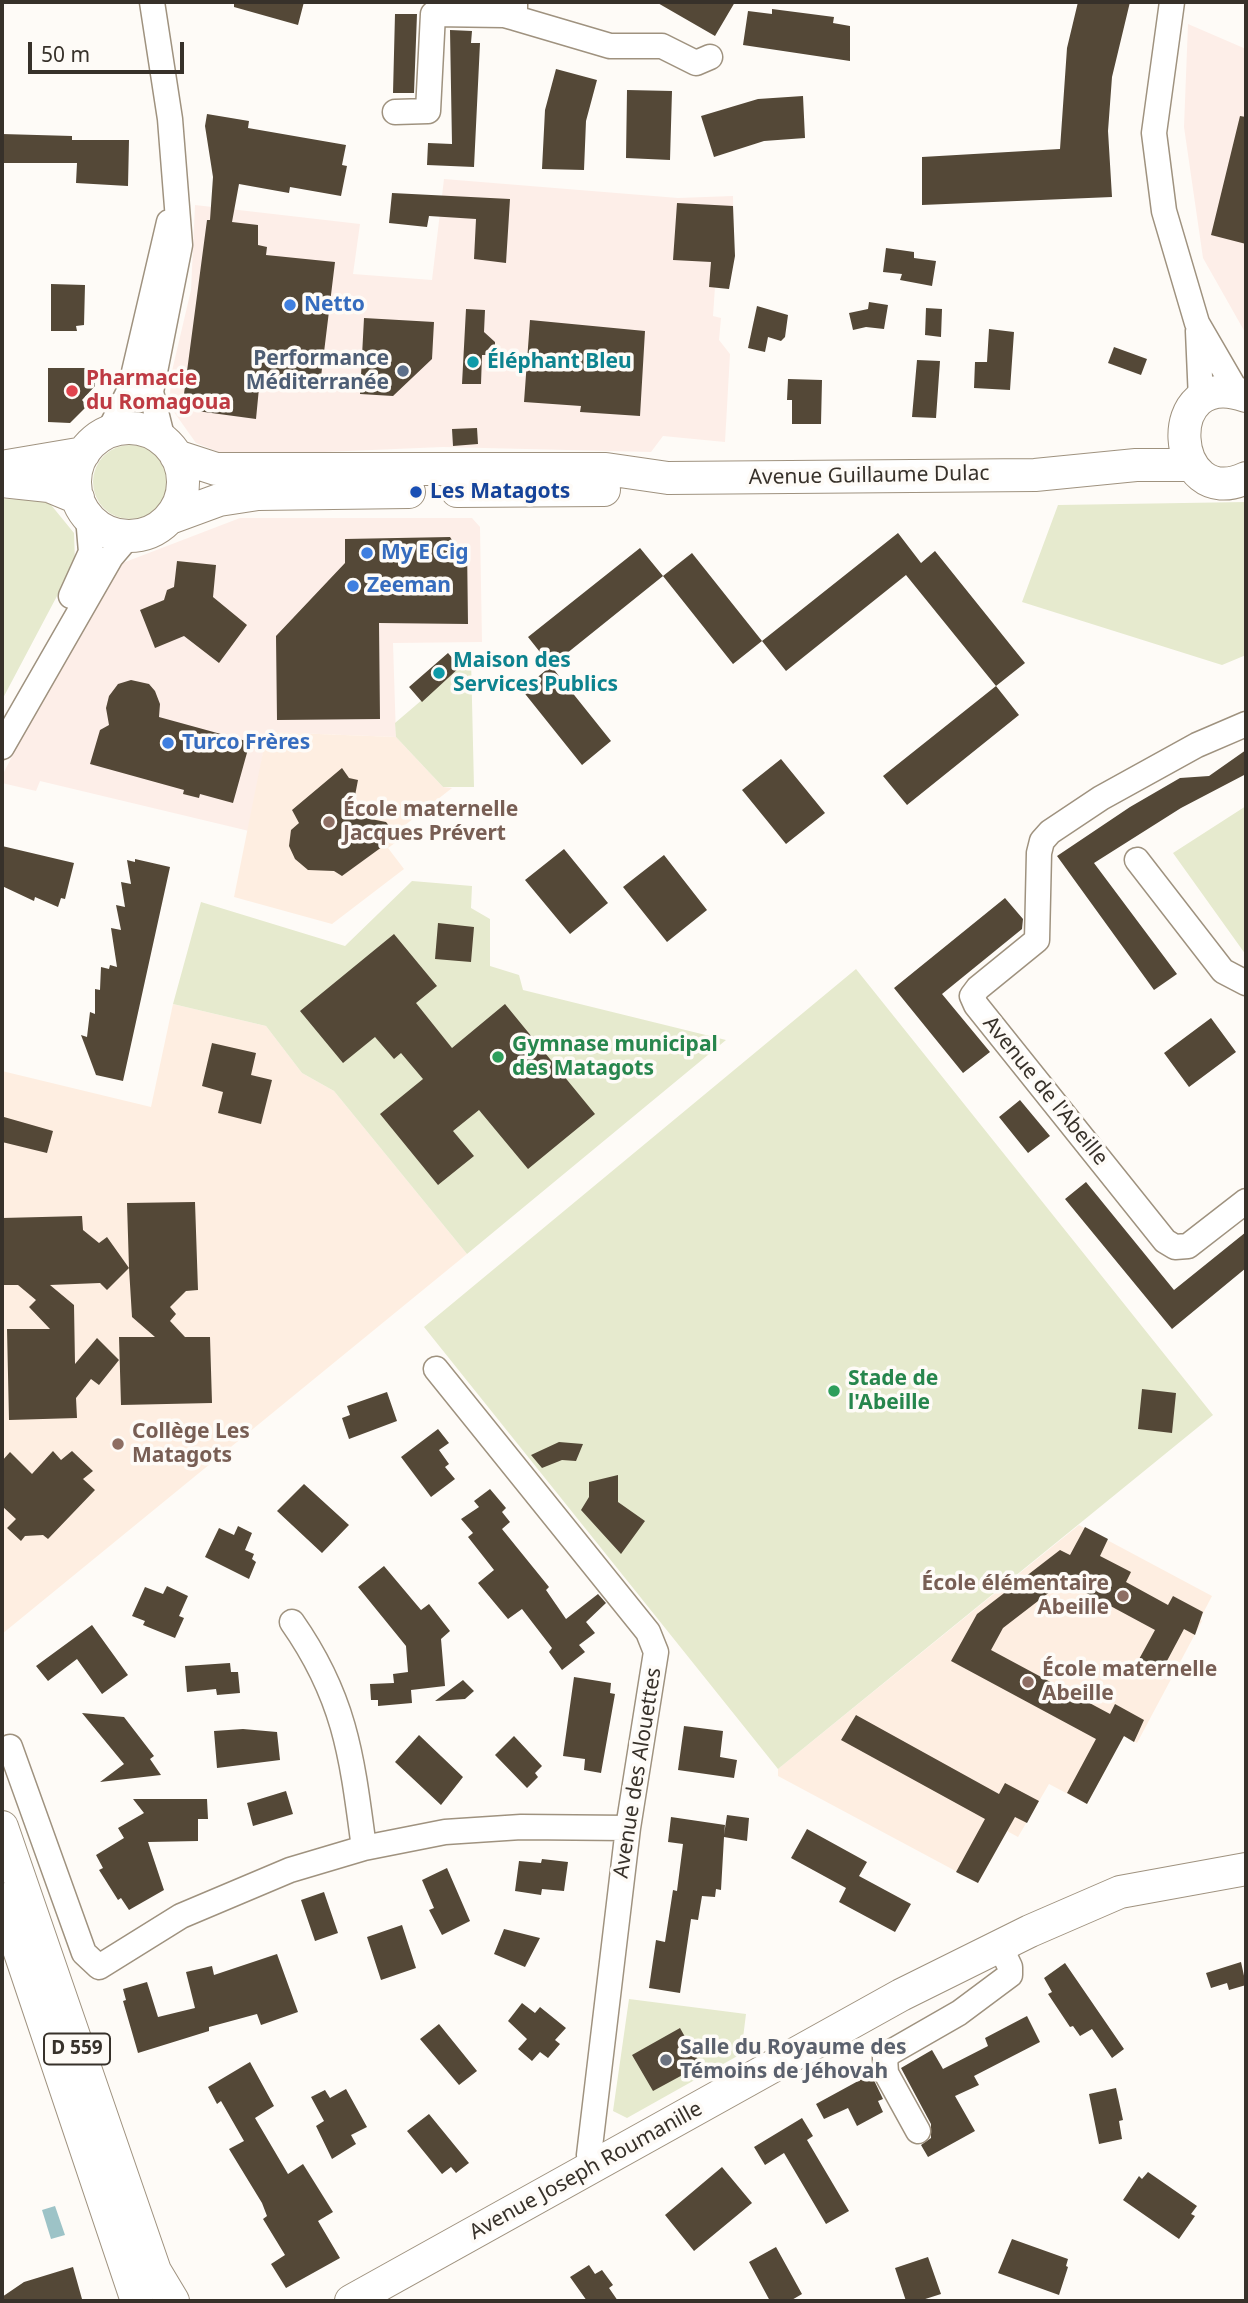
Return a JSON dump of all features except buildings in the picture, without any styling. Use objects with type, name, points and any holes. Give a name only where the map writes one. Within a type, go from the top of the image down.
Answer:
[{"type":"main road","points":[[1241,394],[1212,394],[1201,400],[1185,419],[1182,432],[1184,449],[1191,464],[1213,481],[1227,483],[1246,478]]},
{"type":"main road","points":[[2,467],[83,453],[108,433],[135,428],[169,448],[183,473],[183,489],[179,505],[170,518],[144,534],[128,537],[107,531],[83,508],[49,486],[2,481]]},
{"type":"main road","name":"Avenue Guillaume Dulac","points":[[1077,471],[1182,432]]},
{"type":"main road","name":"Avenue Guillaume Dulac","points":[[169,448],[216,469],[489,480],[525,480],[606,469],[661,478],[1035,475],[1136,465],[1191,464]]},
{"type":"main road","points":[[83,453],[76,474],[83,508]]},
{"type":"main road","name":"Avenue Guillaume Dulac","points":[[170,518],[219,500],[258,494],[489,480]]},
{"type":"main road","name":"D 559","points":[[2,1827],[155,2271],[173,2301]]},
{"type":"main road","name":"Avenue Joseph Roumanille","points":[[351,2301],[901,1995],[1000,1946],[1119,1892],[1246,1869]]},
{"type":"main road","name":"Avenue Joseph Roumanille","points":[[1084,1910],[1182,1894],[1246,1890]]},
{"type":"main road","name":"D 559","points":[[2,1899],[137,2301]]},
{"type":"street","points":[[152,2],[170,119],[180,245],[151,392],[169,448]]},
{"type":"street","points":[[1172,2],[1154,133],[1164,211],[1198,323],[1241,394]]},
{"type":"street","points":[[395,112],[428,111],[432,14],[504,15],[515,10],[610,46],[662,46],[696,63],[710,57]]},
{"type":"street","points":[[108,433],[130,388],[175,194]]},
{"type":"street","points":[[1198,323],[1201,400]]},
{"type":"street","points":[[15,724],[25,692],[91,552],[83,508]]},
{"type":"street","points":[[2,747],[111,557],[128,537]]},
{"type":"street","name":"Avenue de l'Abeille","points":[[1246,724],[1173,758],[1101,798],[1051,832],[1042,841],[1039,853],[1037,940],[978,988],[972,996],[982,1014],[1165,1241],[1175,1247],[1188,1246],[1246,1201]]},
{"type":"street","points":[[1137,860],[1223,971],[1246,983]]},
{"type":"street","name":"Avenue des Alouettes","points":[[436,1368],[648,1632],[656,1652],[628,1828],[589,2155],[594,2167]]},
{"type":"street","points":[[292,1622],[315,1654],[341,1712],[354,1770],[364,1848]]},
{"type":"street","points":[[10,1747],[84,1953],[99,1967],[181,1916],[290,1870],[364,1848],[445,1832],[521,1826],[628,1828]]},
{"type":"street","points":[[918,2131],[886,2073],[885,2058],[959,2013],[1010,1975],[1010,1967],[1000,1946]]},
{"type":"shaded area","points":[[1188,24],[1246,49],[1246,334],[1203,258],[1184,127]]},
{"type":"shaded area","points":[[444,179],[678,198],[733,196],[734,256],[715,287],[713,316],[721,318],[719,340],[730,354],[725,442],[663,436],[651,452],[443,447],[229,456],[196,443],[169,405],[172,371],[191,290],[195,205],[360,224],[353,274],[432,280]]},
{"type":"shaded area","points":[[240,518],[472,518],[480,527],[482,642],[393,643],[396,737],[267,732],[249,831],[40,781],[36,791],[2,783],[2,776],[107,569]]},
{"type":"shaded area","name":"École maternelle Jacques Prévert","points":[[267,732],[396,737],[443,787],[452,788],[395,833],[399,840],[388,848],[404,869],[332,924],[234,897]]},
{"type":"shaded area","name":"Collège Les Matagots","points":[[173,1004],[266,1026],[302,1073],[334,1091],[467,1254],[2,1634],[2,1071],[151,1107]]},
{"type":"shaded area","name":"École maternelle Abeille","points":[[1079,1525],[1212,1596],[1200,1619],[1202,1621],[1137,1743],[1123,1736],[1087,1804],[1049,1784],[1018,1837],[1007,1831],[978,1883],[778,1776],[778,1769]]},
{"type":"green space","points":[[123,445],[137,445],[151,451],[161,461],[167,482],[161,503],[151,513],[137,519],[123,519],[109,513],[99,503],[93,489],[93,475],[99,461],[109,451]]},
{"type":"green space","points":[[2,499],[47,500],[74,533],[75,562],[2,700]]},
{"type":"green space","points":[[1246,502],[1246,655],[1222,665],[1022,602],[1058,505]]},
{"type":"green space","points":[[471,658],[474,787],[443,787],[396,737],[395,723]]},
{"type":"green space","points":[[1246,806],[1246,955],[1173,853]]},
{"type":"green space","name":"Gymnase municipal des Matagots","points":[[412,881],[472,886],[471,908],[490,919],[490,966],[519,975],[523,990],[726,1040],[467,1254],[334,1091],[302,1073],[266,1026],[173,1004],[201,902],[345,946]]},
{"type":"green space","name":"Stade de l'Abeille","points":[[856,969],[1213,1415],[778,1769],[424,1327]]},
{"type":"green space","points":[[629,1999],[746,2014],[741,2054],[627,2118],[613,2111]]},
{"type":"water","points":[[55,2206],[65,2235],[51,2239],[42,2210]]},
{"type":"place","name":"Netto","points":[[290,305]]},
{"type":"place","name":"Éléphant Bleu","points":[[473,362]]},
{"type":"place","name":"Performance Méditerranée","points":[[403,371]]},
{"type":"place","name":"Pharmacie du Romagoua","points":[[72,391]]},
{"type":"place","name":"Les Matagots","points":[[416,492]]},
{"type":"place","name":"My E Cig","points":[[367,553]]},
{"type":"place","name":"Zeeman","points":[[353,586]]},
{"type":"place","name":"Maison des Services Publics","points":[[439,673]]},
{"type":"place","name":"Turco Frères","points":[[168,743]]},
{"type":"place","name":"École maternelle Jacques Prévert","points":[[329,822]]},
{"type":"place","name":"Gymnase municipal des Matagots","points":[[498,1057]]},
{"type":"place","name":"Stade de l'Abeille","points":[[834,1391]]},
{"type":"place","name":"Collège Les Matagots","points":[[118,1444]]},
{"type":"place","name":"École élémentaire Abeille","points":[[1123,1596]]},
{"type":"place","name":"École maternelle Abeille","points":[[1028,1682]]},
{"type":"place","name":"Salle du Royaume des Témoins de Jéhovah","points":[[666,2060]]}]
